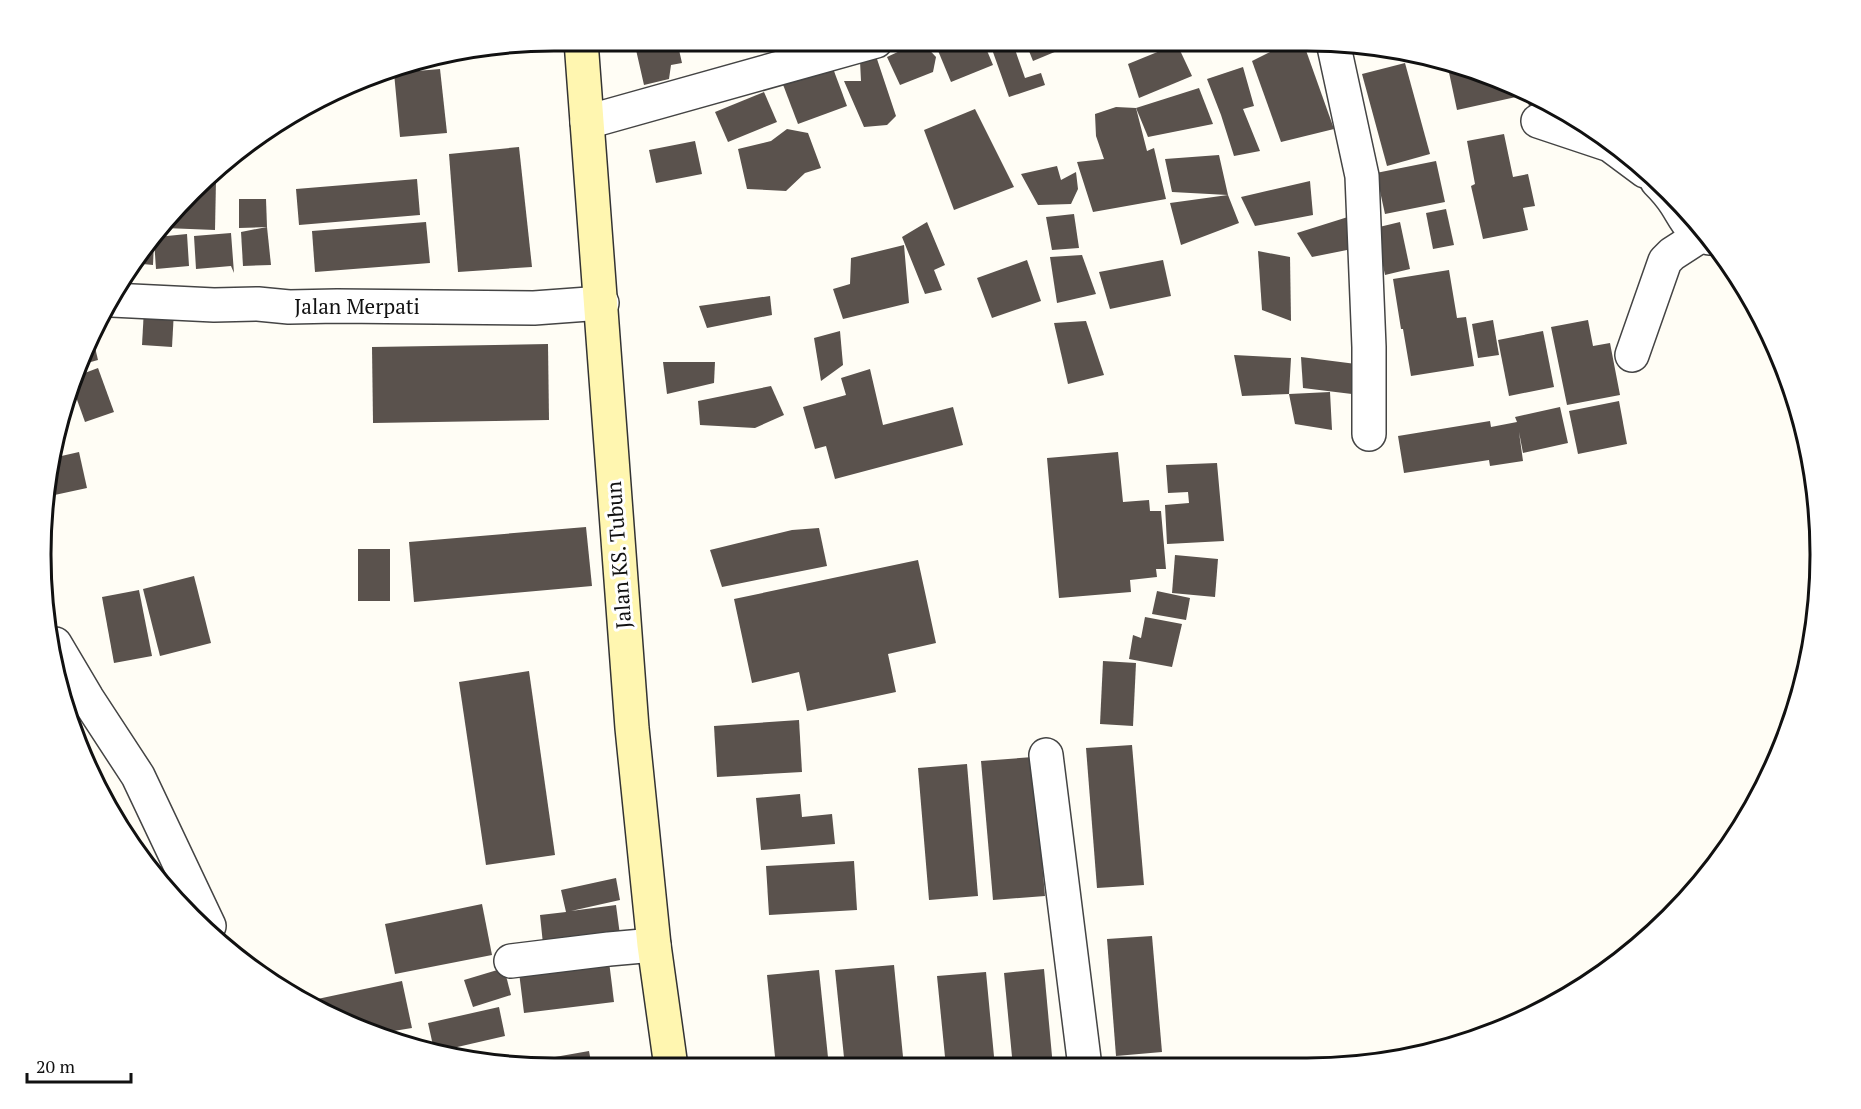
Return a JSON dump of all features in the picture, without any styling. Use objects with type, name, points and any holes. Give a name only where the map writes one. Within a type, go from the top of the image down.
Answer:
[{"type":"main road","name":"Jalan KS. Tubun","points":[[582,51],[632,728],[654,945],[670,1058]]},
{"type":"street","points":[[587,122],[840,51]]},
{"type":"street","points":[[1335,52],[1362,176],[1369,347],[1369,434]]},
{"type":"street","points":[[1538,121],[1589,138]]},
{"type":"street","points":[[1632,356],[1665,261],[1672,254],[1699,240]]},
{"type":"street","name":"Jalan Merpati","points":[[120,300],[289,307],[534,308],[602,303]]},
{"type":"street","points":[[61,655],[87,699],[138,776],[205,917]]},
{"type":"street","points":[[1046,755],[1084,1058]]},
{"type":"street","points":[[512,962],[654,945]]},
{"type":"building","points":[[636,51],[679,51],[682,63],[671,65],[669,79],[644,85]]},
{"type":"building","points":[[900,51],[930,51],[936,57],[933,72],[900,85],[887,57]]},
{"type":"building","points":[[938,51],[987,51],[993,65],[951,82]]},
{"type":"building","points":[[993,51],[1016,51],[1025,78],[1041,73],[1045,85],[1009,97]]},
{"type":"building","points":[[1029,51],[1057,51],[1033,61]]},
{"type":"building","points":[[1160,51],[1180,51],[1192,76],[1139,98],[1128,64]]},
{"type":"building","points":[[1272,51],[1306,51],[1334,129],[1281,142],[1252,61]]},
{"type":"building","points":[[876,56],[896,116],[887,125],[864,127],[844,81],[861,81],[860,61]]},
{"type":"building","points":[[831,63],[847,106],[798,124],[782,82]]},
{"type":"building","points":[[1405,63],[1430,154],[1387,166],[1362,74]]},
{"type":"building","points":[[1243,67],[1254,106],[1243,109],[1260,151],[1234,156],[1207,79]]},
{"type":"building","points":[[440,69],[447,133],[400,137],[394,78],[414,71]]},
{"type":"building","points":[[1449,72],[1516,97],[1457,110]]},
{"type":"building","points":[[1199,88],[1213,124],[1148,137],[1136,108]]},
{"type":"building","points":[[764,92],[777,122],[728,142],[715,112]]},
{"type":"building","points":[[1116,107],[1136,108],[1147,151],[1154,148],[1166,199],[1093,212],[1077,162],[1104,159],[1096,136],[1095,114]]},
{"type":"building","points":[[975,109],[1014,187],[954,210],[924,130]]},
{"type":"building","points":[[787,129],[808,133],[821,168],[805,173],[786,191],[747,189],[738,149],[771,141]]},
{"type":"building","points":[[1504,134],[1513,177],[1528,174],[1535,206],[1523,208],[1528,230],[1483,239],[1471,186],[1475,184],[1467,141]]},
{"type":"building","points":[[695,141],[702,174],[656,183],[649,150]]},
{"type":"building","points":[[519,147],[532,267],[458,272],[449,154]]},
{"type":"building","points":[[1219,155],[1228,195],[1172,192],[1165,159]]},
{"type":"building","points":[[1436,161],[1445,202],[1385,214],[1376,173]]},
{"type":"building","points":[[1057,166],[1061,180],[1076,172],[1078,189],[1071,204],[1038,205],[1021,174]]},
{"type":"building","points":[[417,179],[420,215],[299,225],[296,189]]},
{"type":"building","points":[[1310,181],[1313,215],[1255,226],[1241,197]]},
{"type":"building","points":[[216,182],[215,230],[172,228],[198,198]]},
{"type":"building","points":[[1228,195],[1239,223],[1181,245],[1170,203]]},
{"type":"building","points":[[239,199],[266,199],[267,227],[239,228]]},
{"type":"building","points":[[1446,209],[1454,245],[1433,249],[1426,213]]},
{"type":"building","points":[[1074,214],[1079,248],[1052,250],[1046,217]]},
{"type":"building","points":[[1351,216],[1352,249],[1312,257],[1297,233]]},
{"type":"building","points":[[426,222],[430,263],[315,272],[312,231]]},
{"type":"building","points":[[927,222],[945,265],[934,270],[942,290],[925,294],[902,237]]},
{"type":"building","points":[[1400,222],[1410,269],[1385,275],[1375,228]]},
{"type":"building","points":[[267,227],[271,265],[243,266],[241,232]]},
{"type":"building","points":[[231,233],[234,273],[231,266],[196,269],[194,236]]},
{"type":"building","points":[[187,234],[189,266],[156,269],[155,249],[165,236]]},
{"type":"building","points":[[904,245],[909,303],[843,319],[833,289],[850,284],[851,258]]},
{"type":"building","points":[[154,250],[153,265],[144,264]]},
{"type":"building","points":[[1258,251],[1290,257],[1291,321],[1262,310]]},
{"type":"building","points":[[1082,255],[1096,294],[1057,303],[1050,257]]},
{"type":"building","points":[[1027,260],[1041,301],[992,318],[977,278]]},
{"type":"building","points":[[1163,260],[1171,296],[1110,309],[1099,272]]},
{"type":"building","points":[[1449,270],[1457,318],[1466,317],[1474,366],[1411,376],[1393,279]]},
{"type":"building","points":[[770,296],[772,315],[707,328],[699,306]]},
{"type":"building","points":[[144,309],[174,311],[172,347],[142,345]]},
{"type":"building","points":[[1493,320],[1499,355],[1478,358],[1472,324]]},
{"type":"building","points":[[1588,320],[1593,346],[1610,343],[1620,395],[1567,405],[1551,327]]},
{"type":"building","points":[[1086,321],[1104,375],[1068,384],[1054,323]]},
{"type":"building","points":[[840,331],[843,365],[821,381],[814,338]]},
{"type":"building","points":[[1543,331],[1554,387],[1509,396],[1498,340]]},
{"type":"building","points":[[548,344],[549,420],[373,423],[372,347]]},
{"type":"building","points":[[95,349],[98,360],[89,363]]},
{"type":"building","points":[[1234,355],[1291,358],[1289,394],[1242,396]]},
{"type":"building","points":[[1301,357],[1356,364],[1360,395],[1303,388]]},
{"type":"building","points":[[663,362],[715,362],[714,383],[667,394]]},
{"type":"building","points":[[98,368],[114,412],[85,422],[76,398],[85,373]]},
{"type":"building","points":[[870,369],[883,425],[953,407],[963,445],[835,479],[826,446],[815,449],[803,407],[846,395],[841,378]]},
{"type":"building","points":[[771,386],[784,415],[755,428],[700,425],[698,401]]},
{"type":"building","points":[[1330,392],[1332,430],[1295,424],[1289,394]]},
{"type":"building","points":[[1619,401],[1627,444],[1578,454],[1569,411]]},
{"type":"building","points":[[1560,407],[1568,443],[1523,453],[1519,432],[1523,461],[1490,466],[1489,460],[1404,473],[1398,436],[1490,421],[1491,427],[1517,422],[1515,417]]},
{"type":"building","points":[[79,452],[87,488],[54,495],[61,456]]},
{"type":"building","points":[[1118,452],[1123,502],[1149,500],[1150,511],[1161,511],[1166,569],[1156,569],[1157,577],[1130,580],[1131,592],[1059,598],[1047,458]]},
{"type":"building","points":[[1217,463],[1224,541],[1167,544],[1165,505],[1189,503],[1188,492],[1168,493],[1166,465]]},
{"type":"building","points":[[586,527],[592,586],[414,602],[409,542]]},
{"type":"building","points":[[819,528],[827,566],[722,587],[710,550],[792,530]]},
{"type":"building","points":[[358,549],[390,549],[390,601],[358,601]]},
{"type":"building","points":[[1175,555],[1218,559],[1215,597],[1172,593]]},
{"type":"building","points":[[918,560],[936,643],[888,654],[896,692],[807,711],[799,672],[752,683],[734,599]]},
{"type":"building","points":[[194,576],[211,643],[160,656],[143,589]]},
{"type":"building","points":[[139,590],[152,656],[114,663],[102,597]]},
{"type":"building","points":[[1157,591],[1190,598],[1186,620],[1152,614]]},
{"type":"building","points":[[1145,617],[1182,624],[1172,667],[1129,659],[1133,635],[1141,638]]},
{"type":"building","points":[[1103,661],[1136,663],[1133,726],[1100,724]]},
{"type":"building","points":[[529,671],[555,855],[486,865],[459,682]]},
{"type":"building","points":[[799,720],[802,772],[717,777],[714,726]]},
{"type":"building","points":[[1132,745],[1144,885],[1097,888],[1086,748]]},
{"type":"building","points":[[1033,757],[1045,896],[993,900],[981,761]]},
{"type":"building","points":[[967,764],[978,896],[929,900],[918,768]]},
{"type":"building","points":[[800,794],[802,817],[832,814],[835,844],[761,850],[756,798]]},
{"type":"building","points":[[854,861],[857,910],[769,915],[766,866]]},
{"type":"building","points":[[616,878],[620,900],[571,911],[616,905],[620,935],[543,944],[540,915],[566,912],[561,890]]},
{"type":"building","points":[[482,904],[492,955],[395,974],[385,924]]},
{"type":"building","points":[[1152,936],[1162,1052],[1116,1056],[1107,939]]},
{"type":"building","points":[[608,953],[614,1002],[524,1013],[518,964]]},
{"type":"building","points":[[894,965],[903,1058],[844,1058],[835,970]]},
{"type":"building","points":[[504,968],[511,995],[473,1007],[464,980]]},
{"type":"building","points":[[1044,969],[1052,1058],[1012,1058],[1004,973]]},
{"type":"building","points":[[819,970],[828,1058],[775,1058],[767,975]]},
{"type":"building","points":[[986,972],[994,1058],[945,1058],[937,976]]},
{"type":"building","points":[[402,981],[412,1028],[393,1031],[362,1020],[318,999]]},
{"type":"building","points":[[499,1007],[505,1036],[454,1048],[432,1043],[428,1023]]},
{"type":"building","points":[[589,1051],[590,1058],[554,1058],[550,1058]]}]
